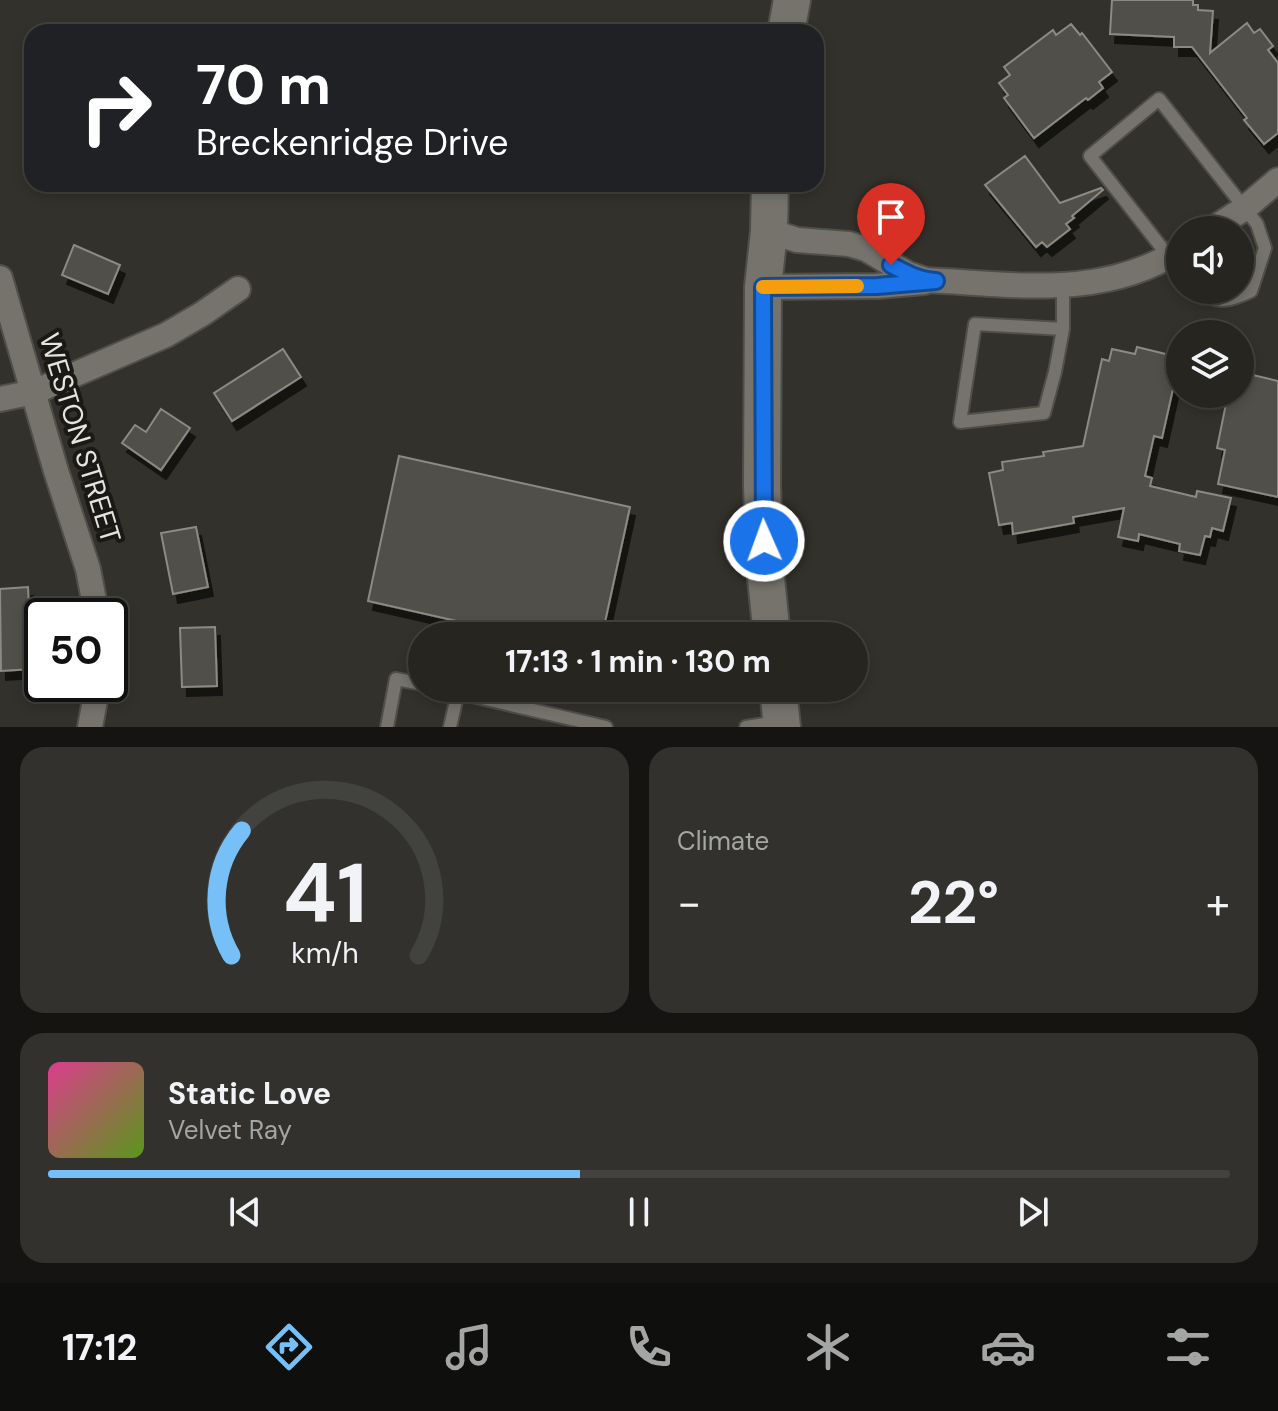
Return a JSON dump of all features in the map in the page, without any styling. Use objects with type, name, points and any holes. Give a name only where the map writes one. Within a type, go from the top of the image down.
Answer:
[{"type":"main road","points":[[788,24],[792,0]]},
{"type":"main road","points":[[770,192],[763,287],[762,485],[771,622]]},
{"type":"street","points":[[1233,216],[1278,180]]},
{"type":"street","points":[[769,231],[797,240],[849,244],[866,249],[908,274],[936,281],[1063,286],[1090,284],[1166,262]]},
{"type":"street","name":"WESTON STREET","points":[[0,278],[88,569],[94,598]]},
{"type":"street","points":[[763,287],[877,286],[936,281]]},
{"type":"street","points":[[0,399],[34,392],[166,335],[238,289]]},
{"type":"street","points":[[90,727],[95,702]]},
{"type":"lane","points":[[1166,247],[1090,156],[1159,99],[1251,216]]},
{"type":"lane","points":[[1254,220],[1265,248],[1254,282]]},
{"type":"lane","points":[[1063,286],[1063,329],[1044,413],[960,422],[975,324],[1063,329]]},
{"type":"lane","points":[[387,727],[396,679],[408,681]]},
{"type":"lane","points":[[450,727],[456,702]]},
{"type":"lane","points":[[500,702],[606,727]]},
{"type":"lane","points":[[746,727],[780,712]]},
{"type":"building","points":[[1112,0],[1193,0],[1198,10],[1213,11],[1210,53],[1247,23],[1254,33],[1260,29],[1273,46],[1268,50],[1278,63],[1278,133],[1264,144],[1192,47],[1174,47],[1174,37],[1110,34]]},
{"type":"building","points":[[1071,24],[1080,35],[1082,33],[1112,72],[1099,82],[1103,88],[1034,138],[1004,98],[1008,95],[999,83],[1010,75],[1004,67],[1053,30],[1056,35]]},
{"type":"building","points":[[1025,156],[1060,203],[1101,188],[1103,190],[1072,216],[1074,218],[1066,224],[1070,229],[1047,247],[1042,242],[1036,247],[985,185]]},
{"type":"building","points":[[74,245],[120,265],[108,294],[62,275]]},
{"type":"building","points":[[1137,347],[1166,354],[1166,408],[1169,408],[1162,438],[1154,436],[1145,476],[1152,478],[1150,486],[1196,497],[1197,491],[1231,498],[1223,531],[1212,528],[1210,537],[1205,536],[1200,555],[1179,551],[1180,544],[1139,534],[1138,541],[1118,537],[1124,508],[1073,517],[1074,523],[1013,534],[1012,523],[999,525],[989,473],[1003,470],[1002,462],[1083,446],[1102,359],[1109,361],[1112,349],[1135,354]]},
{"type":"building","points":[[283,349],[301,377],[232,421],[214,393]]},
{"type":"building","points":[[1254,375],[1278,381],[1278,497],[1218,484],[1225,450],[1217,448],[1225,408],[1254,408]]},
{"type":"building","points":[[161,409],[190,428],[161,470],[122,443],[135,425],[146,432]]},
{"type":"building","points":[[399,456],[630,507],[605,622],[461,622],[368,601]]},
{"type":"building","points":[[196,527],[208,587],[173,594],[161,533]]},
{"type":"building","points":[[28,587],[29,598],[24,598],[24,670],[1,671],[0,589]]},
{"type":"building","points":[[215,627],[217,686],[182,687],[180,628]]},
{"type":"slow traffic","points":[[763,287],[857,286]]},
{"type":"route","points":[[764,541],[763,287],[877,286],[936,281],[908,274],[891,265]]}]
